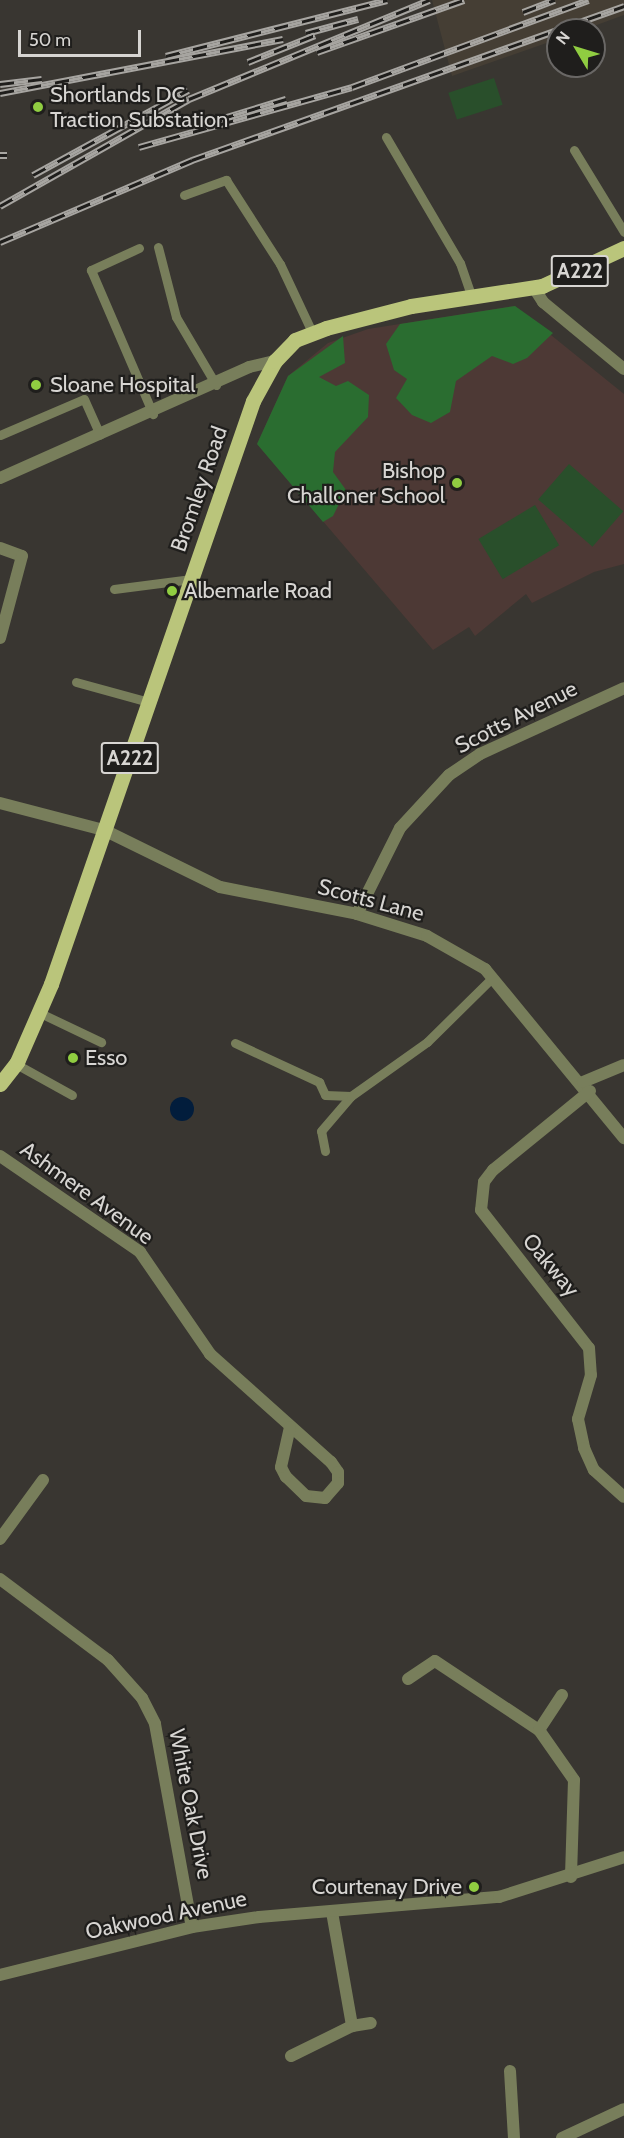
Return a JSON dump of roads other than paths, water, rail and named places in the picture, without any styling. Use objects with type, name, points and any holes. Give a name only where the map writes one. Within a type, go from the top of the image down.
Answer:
[{"type":"main road","name":"Bromley Road","points":[[0,1084],[16,1064],[39,1012],[253,401],[275,361],[290,344],[312,333],[384,312],[534,288],[624,248]]},
{"type":"street","points":[[534,288],[543,302],[624,369]]},
{"type":"street","points":[[0,478],[153,414],[221,383],[249,367],[275,361]]},
{"type":"street","points":[[0,548],[22,556],[0,638]]},
{"type":"street","name":"Scotts Avenue","points":[[357,914],[400,828],[450,775],[480,754],[624,688]]},
{"type":"street","name":"Scotts Lane","points":[[0,803],[104,830],[220,887],[357,914],[427,936],[492,978],[587,1087],[624,1138]]},
{"type":"street","name":"Oakway","points":[[624,1065],[587,1087],[493,1170],[484,1182],[481,1210],[589,1348],[591,1374],[578,1419],[584,1448],[594,1470],[624,1497]]},
{"type":"street","name":"Ashmere Avenue","points":[[0,1156],[140,1252],[210,1354],[290,1427],[338,1472],[338,1483],[325,1498],[306,1496],[286,1478],[281,1467],[290,1427]]},
{"type":"street","points":[[0,1539],[43,1480]]},
{"type":"street","name":"White Oak Drive","points":[[0,1579],[108,1660],[142,1698],[155,1724],[192,1927]]},
{"type":"street","points":[[408,1679],[435,1661],[539,1730],[574,1780],[571,1877]]},
{"type":"street","points":[[539,1730],[562,1695]]},
{"type":"street","name":"Oakwood Avenue","points":[[0,1975],[192,1927],[499,1897],[571,1877],[624,1857]]},
{"type":"street","points":[[332,1912],[352,2026]]},
{"type":"street","points":[[291,2056],[352,2026],[371,2023]]},
{"type":"street","points":[[510,2071],[514,2138]]},
{"type":"street","points":[[562,2138],[624,2109]]},
{"type":"lane","points":[[386,136],[460,263],[472,297]]},
{"type":"lane","points":[[574,150],[624,232]]},
{"type":"lane","points":[[184,195],[226,180],[280,264],[312,333]]},
{"type":"lane","points":[[158,247],[176,317],[221,383]]},
{"type":"lane","points":[[139,248],[91,270],[153,414]]},
{"type":"lane","points":[[0,435],[84,399],[100,435]]},
{"type":"lane","points":[[114,589],[191,579]]},
{"type":"lane","points":[[76,682],[149,702]]},
{"type":"lane","points":[[325,1150],[321,1131],[351,1096],[427,1042],[492,978]]},
{"type":"lane","points":[[39,1012],[100,1042]]},
{"type":"lane","points":[[235,1043],[319,1082],[326,1095],[351,1096]]},
{"type":"lane","points":[[16,1064],[72,1095]]},
{"type":"water","points":[[182,1097],[191,1100],[194,1109],[191,1118],[182,1121],[173,1118],[170,1109],[173,1100]]},
{"type":"railway","points":[[166,56],[387,0]]},
{"type":"railway","points":[[0,206],[189,99],[429,0]]},
{"type":"railway","points":[[317,52],[464,0]]},
{"type":"railway","points":[[523,12],[555,0]]},
{"type":"railway","points":[[139,147],[352,87],[588,0]]},
{"type":"railway","points":[[0,242],[192,160],[624,6]]},
{"type":"railway","points":[[306,33],[358,19]]},
{"type":"railway","points":[[248,62],[315,35]]},
{"type":"railway","points":[[0,93],[283,39]]},
{"type":"railway","points":[[0,84],[42,79]]},
{"type":"railway","points":[[33,175],[188,90]]},
{"type":"railway","points":[[220,119],[286,99]]},
{"type":"railway","points":[[0,155],[7,155]]},
{"type":"place","name":"Shortlands DC Traction Substation","points":[[38,107]]},
{"type":"place","name":"Sloane Hospital","points":[[36,385]]},
{"type":"place","name":"Bishop Challoner School","points":[[457,483]]},
{"type":"place","name":"Albemarle Road","points":[[172,591]]},
{"type":"place","name":"Esso","points":[[73,1058]]},
{"type":"place","name":"Courtenay Drive","points":[[474,1887]]}]
